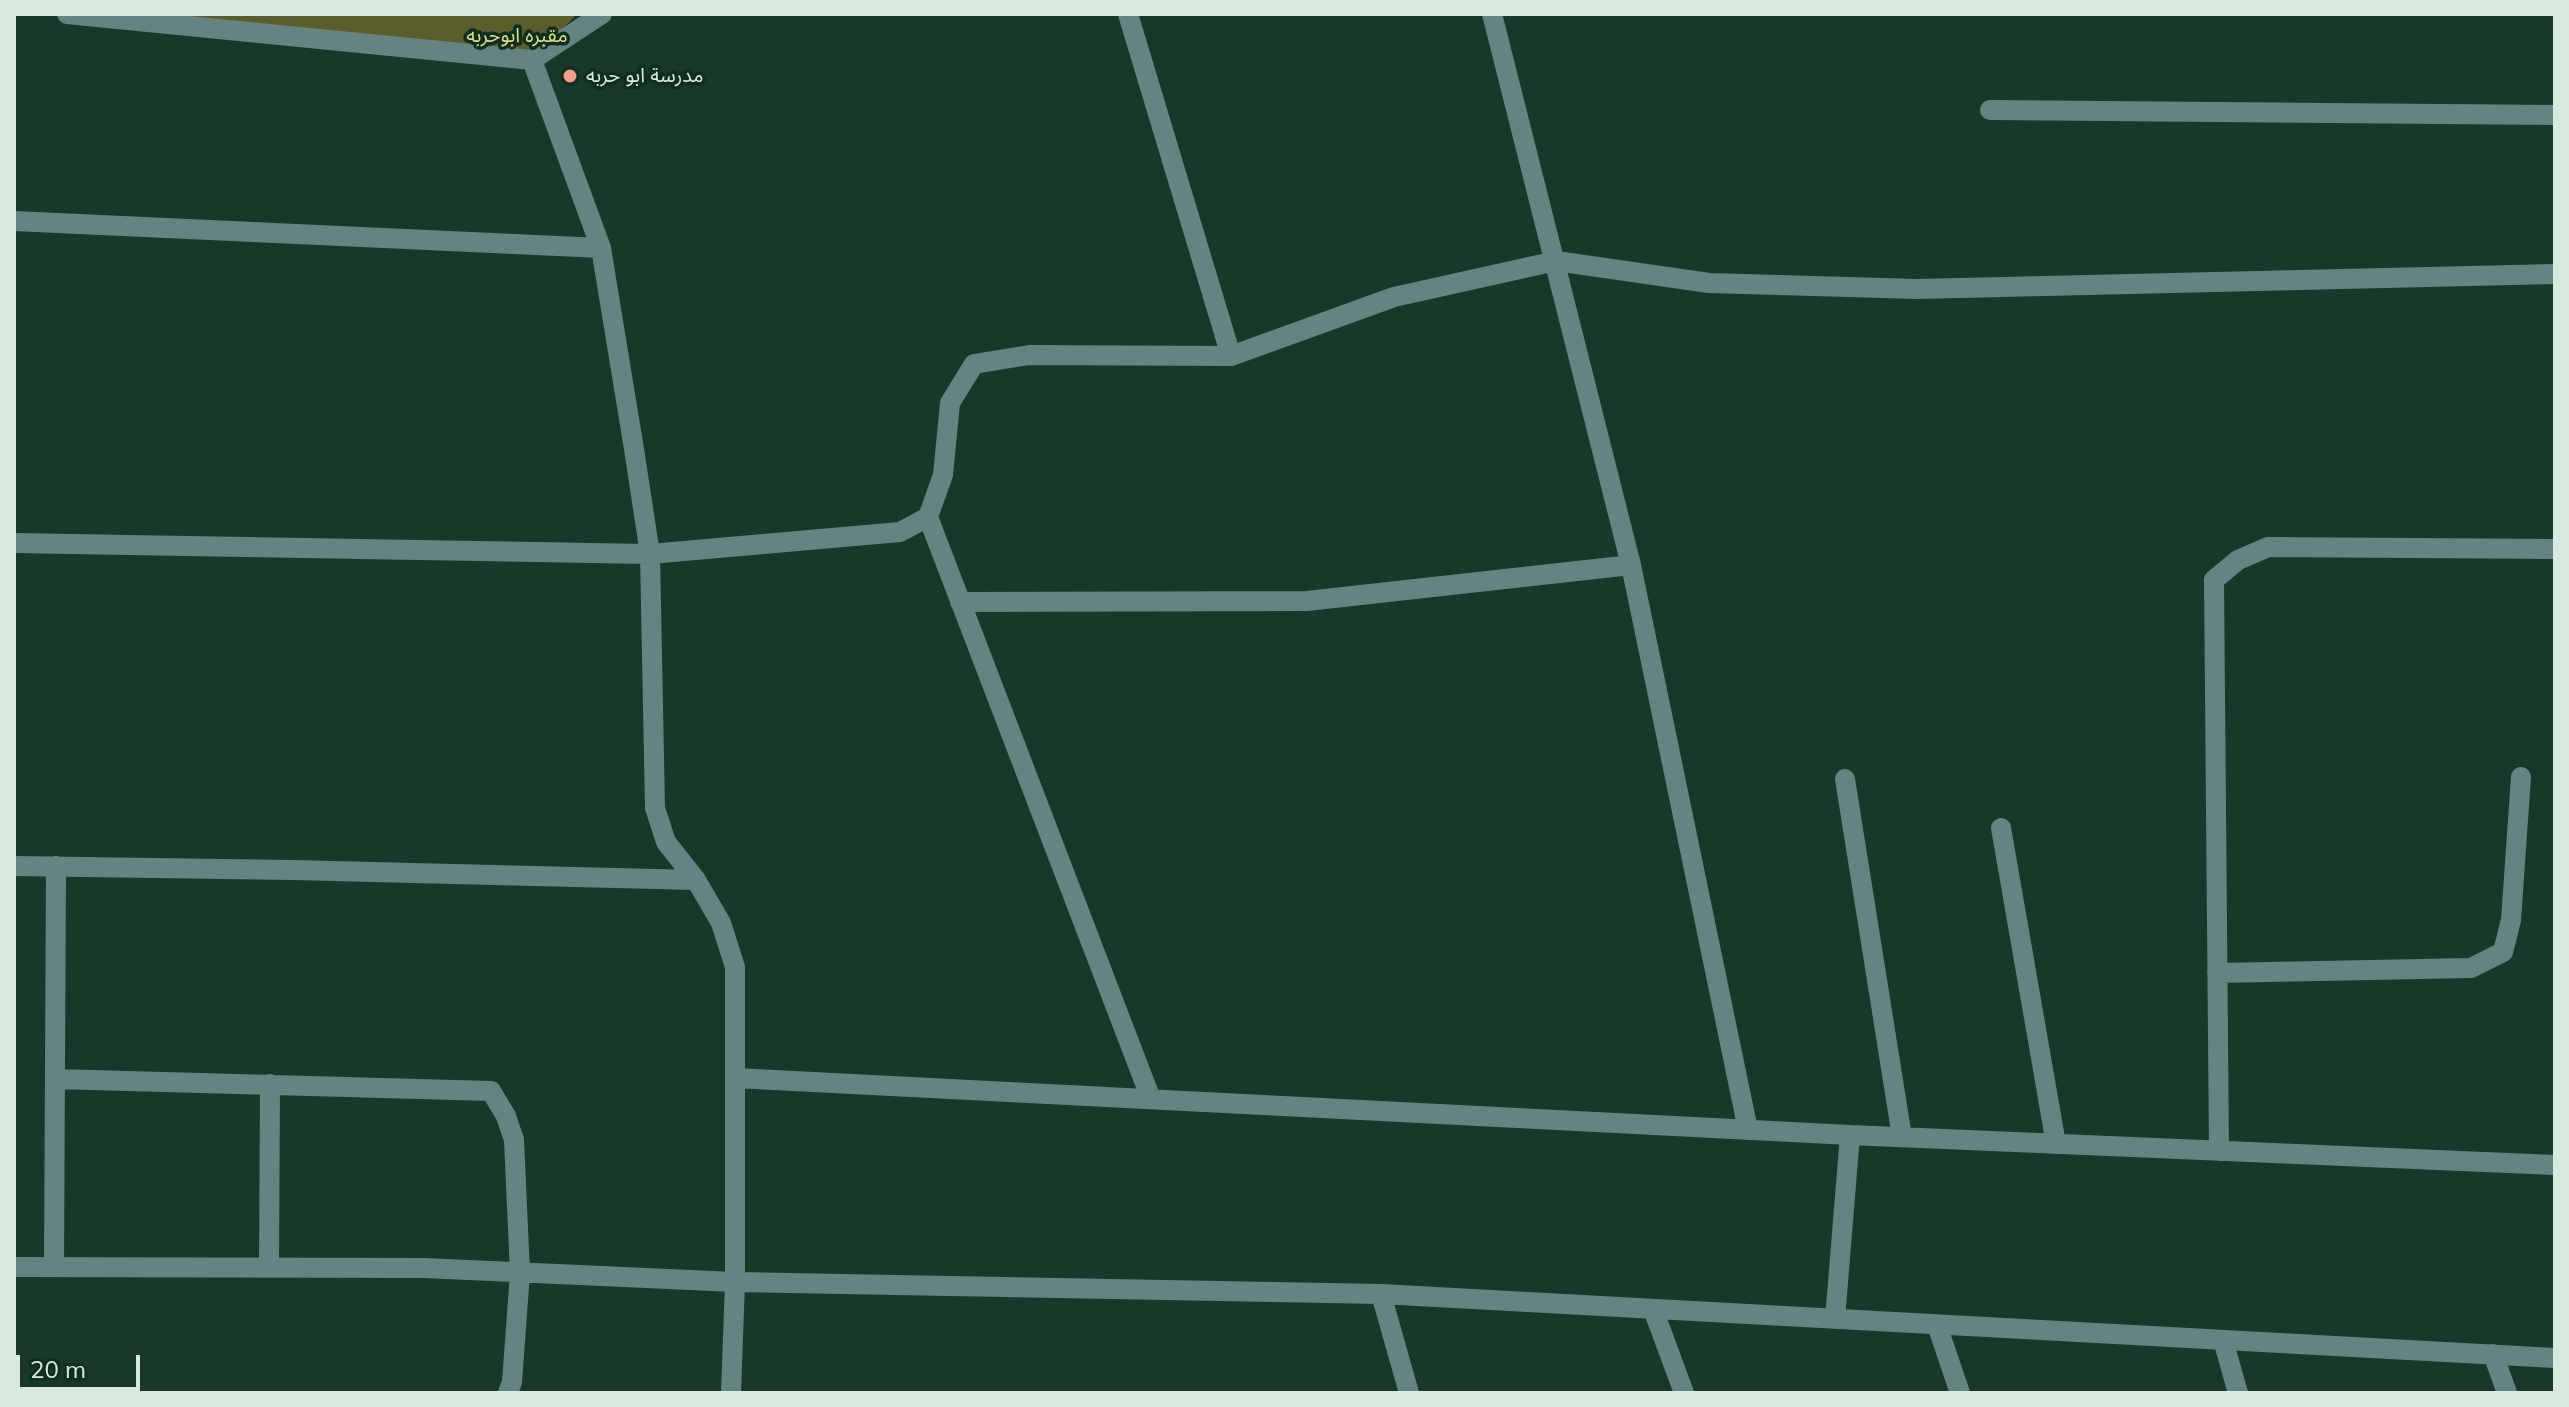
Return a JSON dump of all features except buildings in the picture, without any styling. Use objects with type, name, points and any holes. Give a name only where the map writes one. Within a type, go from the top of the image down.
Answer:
[{"type":"street","points":[[67,14],[532,60],[602,14]]},
{"type":"street","points":[[1128,14],[1231,356]]},
{"type":"street","points":[[1492,14],[1631,565],[1748,1130]]},
{"type":"street","points":[[532,60],[601,248],[650,554],[655,808],[666,842],[696,880],[721,923],[735,967],[735,1282],[731,1393]]},
{"type":"street","points":[[1990,110],[2555,115]]},
{"type":"street","points":[[14,221],[601,248]]},
{"type":"street","points":[[1151,1099],[928,517],[943,475],[950,403],[974,364],[1029,355],[1231,356],[1394,297],[1556,261],[1709,283],[1917,289],[2555,274]]},
{"type":"street","points":[[14,543],[650,554],[900,532],[928,517]]},
{"type":"street","points":[[2219,1151],[2214,580],[2238,560],[2268,547],[2555,549]]},
{"type":"street","points":[[960,602],[1307,601],[1631,565]]},
{"type":"street","points":[[2217,973],[2471,968],[2503,952],[2511,920],[2521,777]]},
{"type":"street","points":[[1845,779],[1902,1137]]},
{"type":"street","points":[[2001,828],[2056,1144]]},
{"type":"street","points":[[14,866],[696,880]]},
{"type":"street","points":[[54,1267],[56,866]]},
{"type":"street","points":[[735,1078],[1850,1135],[2555,1165]]},
{"type":"street","points":[[55,1079],[491,1091],[506,1116],[514,1140],[520,1273],[512,1382],[508,1393]]},
{"type":"street","points":[[269,1268],[270,1084]]},
{"type":"street","points":[[1835,1319],[1850,1135]]},
{"type":"street","points":[[14,1267],[424,1268],[735,1282],[1381,1294],[2555,1358]]},
{"type":"street","points":[[1381,1294],[1409,1393]]},
{"type":"street","points":[[1653,1309],[1684,1393]]},
{"type":"street","points":[[1937,1325],[1960,1393]]},
{"type":"street","points":[[2223,1340],[2238,1393]]},
{"type":"street","points":[[2493,1354],[2507,1393]]},
{"type":"green space","name":"مقبره ابوحربه","points":[[91,14],[577,14],[532,60]]},
{"type":"place","name":"مدرسة ابو حربه","points":[[570,76]]}]
